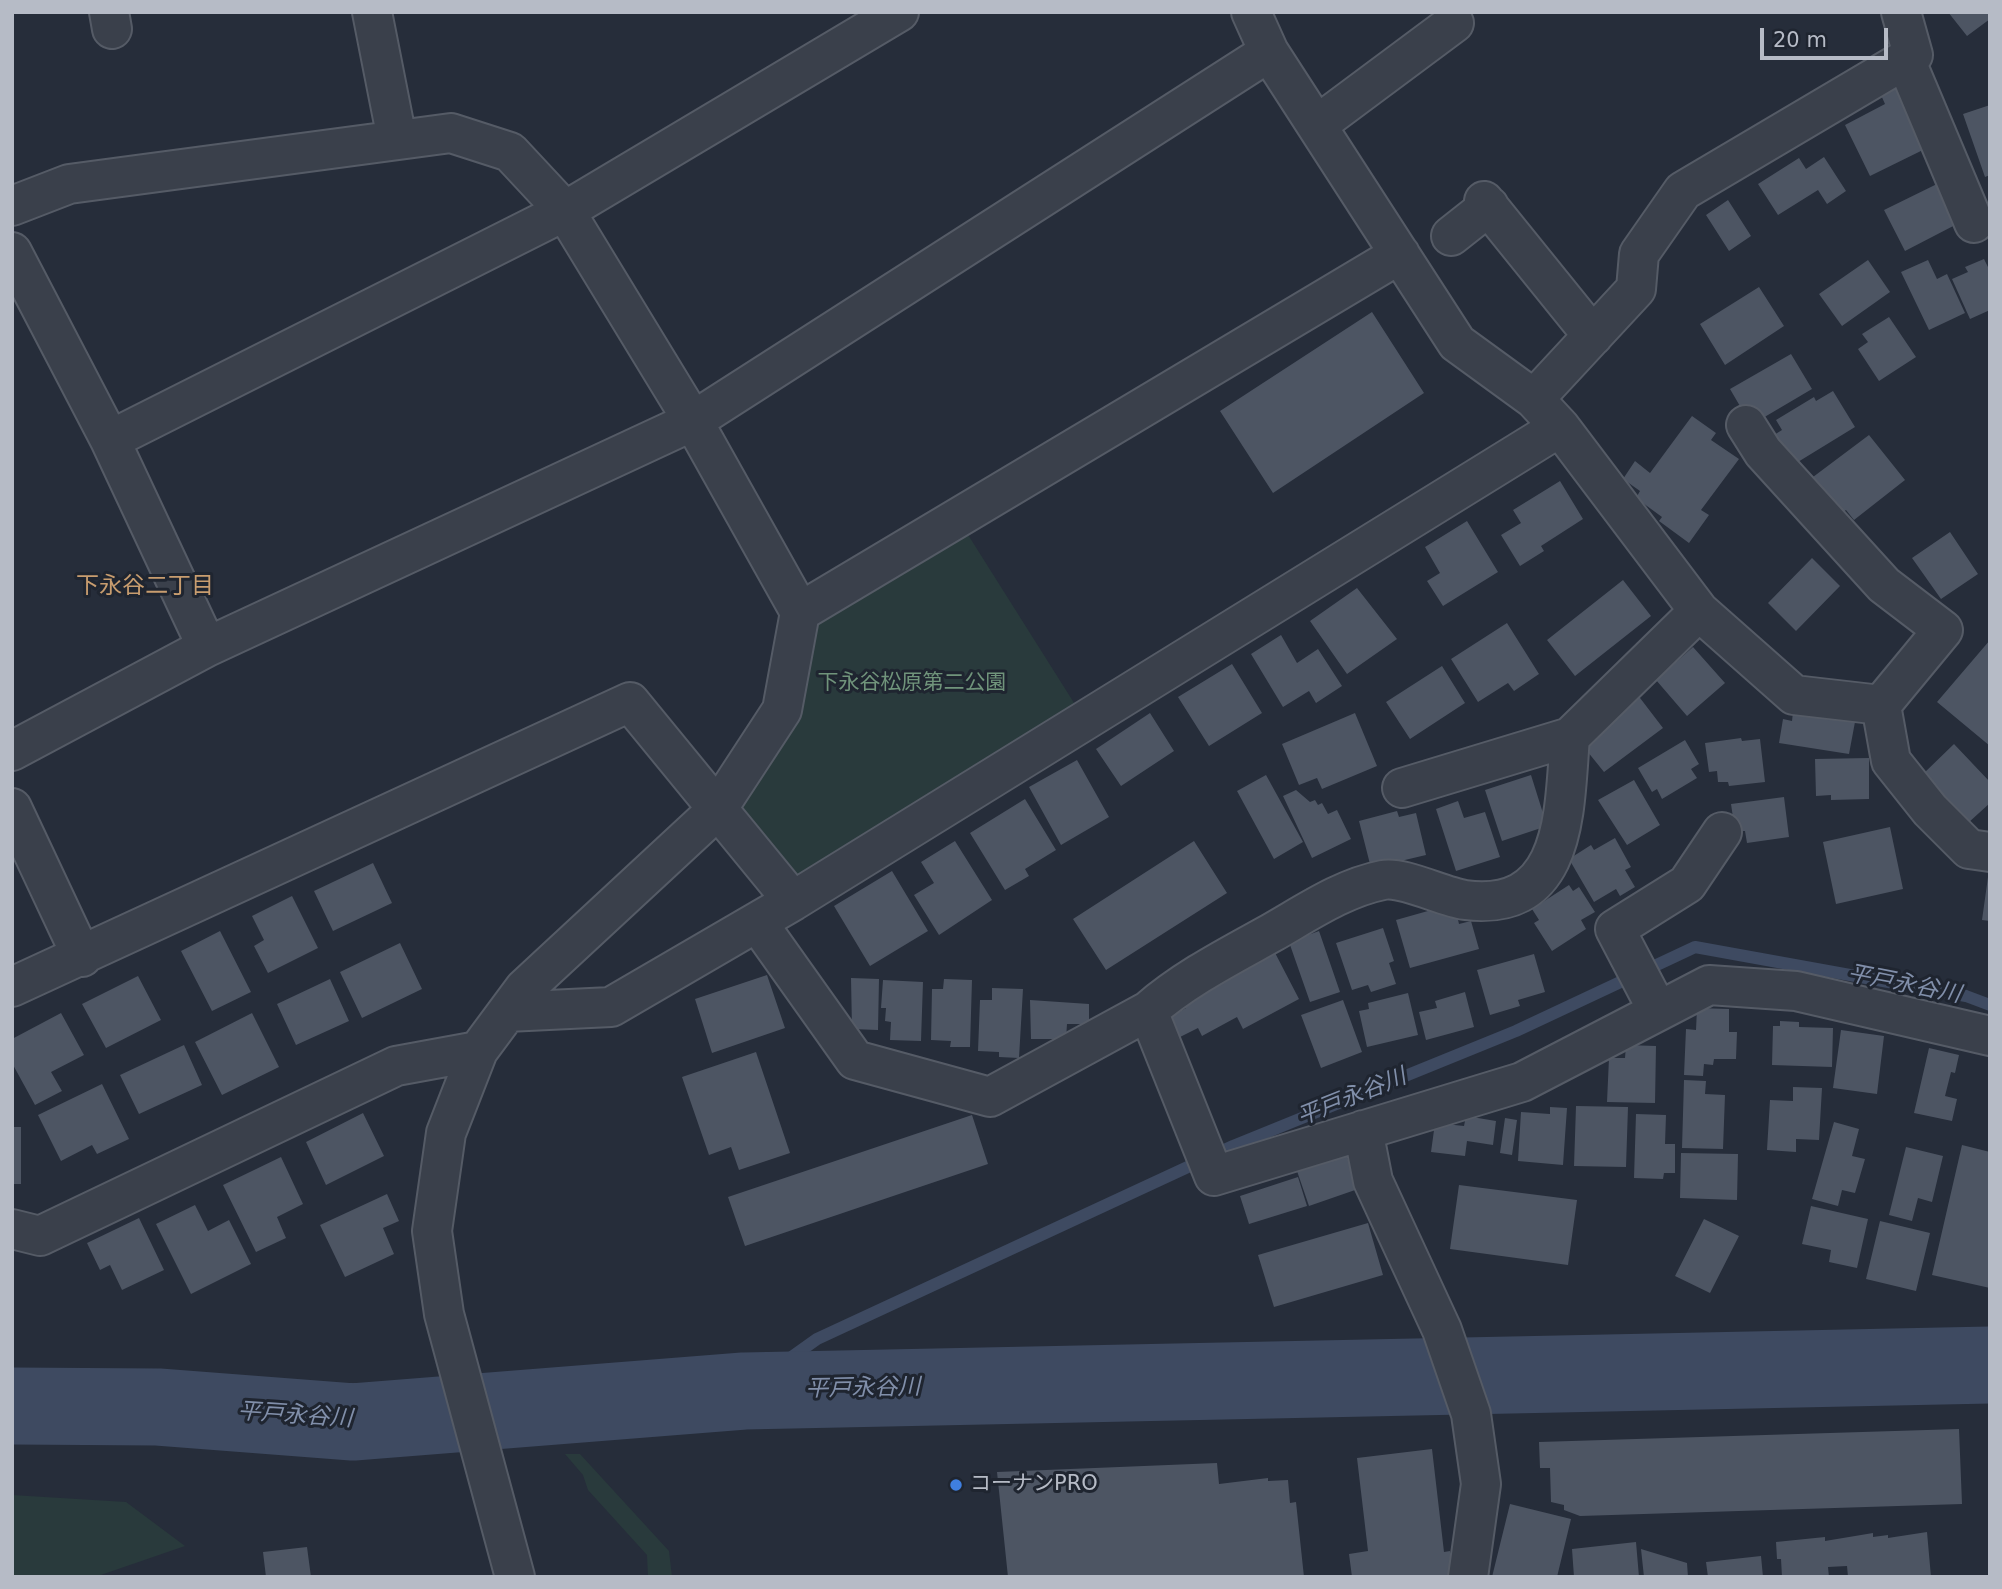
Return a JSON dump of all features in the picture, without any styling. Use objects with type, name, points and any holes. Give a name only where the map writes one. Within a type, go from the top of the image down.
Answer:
[{"type":"street","points":[[372,12],[397,139]]},
{"type":"street","points":[[110,440],[565,211],[899,12]]},
{"type":"street","points":[[1251,12],[1269,52],[1317,125],[1421,254],[1457,343],[1534,399],[1560,427],[1640,529],[1699,611],[1794,695],[1881,705]]},
{"type":"street","points":[[1534,399],[1636,289],[1639,254],[1684,191],[1913,55],[1901,12]]},
{"type":"street","points":[[1317,125],[1454,23]]},
{"type":"street","points":[[12,751],[207,647],[693,421],[1269,52]]},
{"type":"street","points":[[1905,59],[1974,223]]},
{"type":"street","points":[[12,206],[69,184],[452,133],[510,152],[565,211],[693,421],[800,612],[782,710],[716,811],[524,989],[478,1051],[446,1133],[432,1231],[444,1314],[515,1577]]},
{"type":"street","points":[[800,612],[1421,254],[1486,204],[1593,336]]},
{"type":"street","points":[[12,252],[110,440],[207,647]]},
{"type":"street","points":[[1746,425],[1763,452],[1884,585],[1943,630],[1881,705],[1891,761],[1930,810],[1969,849],[1990,852]]},
{"type":"street","points":[[508,1012],[611,1007],[793,901],[1560,427]]},
{"type":"street","points":[[1402,788],[1570,737],[1699,611]]},
{"type":"street","points":[[12,987],[630,702],[716,811],[793,901]]},
{"type":"street","points":[[757,922],[855,1060],[990,1097],[1148,1011],[1176,986],[1341,894],[1386,879],[1466,900],[1515,898],[1542,877],[1563,821],[1570,737]]},
{"type":"street","points":[[12,808],[82,957]]},
{"type":"street","points":[[1653,1001],[1615,929],[1687,884],[1722,832]]},
{"type":"street","points":[[1148,1011],[1214,1176],[1522,1082],[1653,1001],[1709,985],[1796,991],[1990,1036]]},
{"type":"street","points":[[12,1229],[40,1236],[396,1066],[478,1051]]},
{"type":"street","points":[[1363,1130],[1373,1181],[1442,1330],[1471,1414],[1481,1484],[1468,1577]]},
{"type":"green space","name":"下永谷松原第二公園","points":[[965,530],[1076,706],[796,877],[739,807],[816,618]]},
{"type":"green space","points":[[565,1454],[580,1454],[669,1551],[672,1577],[648,1577],[647,1555],[588,1490],[583,1475]]},
{"type":"green space","points":[[12,1495],[126,1502],[185,1546],[95,1577],[12,1577]]},
{"type":"building","points":[[1948,12],[1990,12],[1990,19],[1967,36]]},
{"type":"building","points":[[1898,86],[1929,147],[1870,176],[1845,125],[1885,104],[1881,95]]},
{"type":"building","points":[[1990,105],[1990,175],[1985,177],[1963,114]]},
{"type":"building","points":[[1824,157],[1846,191],[1827,204],[1818,190],[1778,215],[1758,184],[1799,158],[1806,169]]},
{"type":"building","points":[[1939,183],[1959,223],[1905,251],[1884,210]]},
{"type":"building","points":[[1728,200],[1751,236],[1729,251],[1706,215]]},
{"type":"building","points":[[1984,259],[1990,271],[1990,310],[1970,319],[1952,279],[1968,272],[1965,267]]},
{"type":"building","points":[[1868,260],[1890,292],[1842,326],[1819,294]]},
{"type":"building","points":[[1928,260],[1937,279],[1947,274],[1965,313],[1929,330],[1901,272]]},
{"type":"building","points":[[1759,287],[1784,326],[1725,365],[1700,324]]},
{"type":"building","points":[[1372,312],[1424,393],[1273,493],[1220,411]]},
{"type":"building","points":[[1889,317],[1916,357],[1879,381],[1858,349],[1868,342],[1862,334]]},
{"type":"building","points":[[1791,354],[1812,389],[1751,425],[1730,389]]},
{"type":"building","points":[[1833,391],[1855,427],[1793,465],[1774,435],[1782,430],[1776,420],[1814,397],[1816,401]]},
{"type":"building","points":[[1692,416],[1716,433],[1711,440],[1739,459],[1701,510],[1709,515],[1689,543],[1659,521],[1662,517],[1636,498],[1640,491],[1623,479],[1635,461],[1650,473]]},
{"type":"building","points":[[1869,435],[1905,480],[1854,520],[1846,510],[1835,518],[1805,483]]},
{"type":"building","points":[[1560,481],[1583,519],[1541,546],[1544,551],[1520,566],[1501,535],[1521,523],[1513,510]]},
{"type":"building","points":[[1467,521],[1498,572],[1443,606],[1427,581],[1440,573],[1425,547]]},
{"type":"building","points":[[1950,532],[1978,574],[1941,599],[1912,558]]},
{"type":"building","points":[[1812,558],[1840,586],[1796,631],[1768,603]]},
{"type":"building","points":[[1623,580],[1651,616],[1575,676],[1547,640]]},
{"type":"building","points":[[1357,588],[1397,639],[1347,674],[1310,621]]},
{"type":"building","points":[[1507,623],[1539,674],[1514,691],[1508,683],[1478,702],[1451,659]]},
{"type":"building","points":[[1281,635],[1297,663],[1318,649],[1342,686],[1316,703],[1309,691],[1283,707],[1251,654]]},
{"type":"building","points":[[1990,640],[1990,746],[1937,702]]},
{"type":"building","points":[[1693,647],[1725,683],[1687,716],[1656,680]]},
{"type":"building","points":[[1232,664],[1262,713],[1209,746],[1178,697]]},
{"type":"building","points":[[1442,666],[1465,703],[1410,739],[1386,702]]},
{"type":"building","points":[[1637,694],[1663,728],[1604,772],[1583,746]]},
{"type":"building","points":[[1793,712],[1855,722],[1849,754],[1779,743],[1783,719],[1792,721]]},
{"type":"building","points":[[1150,713],[1174,751],[1121,786],[1096,749]]},
{"type":"building","points":[[1355,713],[1377,766],[1322,789],[1317,778],[1299,785],[1282,744]]},
{"type":"building","points":[[1741,738],[1742,741],[1760,739],[1765,782],[1729,786],[1728,782],[1718,782],[1717,771],[1709,772],[1705,743]]},
{"type":"building","points":[[1685,740],[1699,764],[1691,769],[1697,778],[1662,799],[1657,789],[1652,792],[1638,768]]},
{"type":"building","points":[[1954,744],[1990,782],[1990,803],[1968,823],[1922,775]]},
{"type":"building","points":[[1869,758],[1869,799],[1831,800],[1831,795],[1816,796],[1815,759]]},
{"type":"building","points":[[1077,760],[1109,817],[1061,845],[1029,787]]},
{"type":"building","points":[[1266,775],[1303,842],[1274,859],[1237,791]]},
{"type":"building","points":[[1531,775],[1547,826],[1502,841],[1485,790]]},
{"type":"building","points":[[1634,780],[1660,825],[1627,845],[1598,800]]},
{"type":"building","points":[[1296,790],[1310,802],[1315,800],[1318,805],[1322,803],[1328,814],[1337,810],[1351,839],[1312,858],[1283,796]]},
{"type":"building","points":[[1784,797],[1789,837],[1747,843],[1745,831],[1735,831],[1731,804]]},
{"type":"building","points":[[1025,799],[1056,850],[1025,869],[1029,876],[1005,890],[970,833]]},
{"type":"building","points":[[1458,801],[1464,818],[1485,812],[1500,857],[1456,871],[1436,809]]},
{"type":"building","points":[[1397,811],[1399,817],[1416,813],[1426,855],[1371,868],[1359,821]]},
{"type":"building","points":[[1890,827],[1903,889],[1836,904],[1823,842]]},
{"type":"building","points":[[1615,838],[1631,867],[1625,870],[1635,887],[1620,896],[1616,889],[1594,902],[1569,859],[1591,845],[1594,850]]},
{"type":"building","points":[[955,841],[992,900],[939,935],[914,895],[934,883],[921,862]]},
{"type":"building","points":[[1194,841],[1227,893],[1106,970],[1073,919]]},
{"type":"building","points":[[373,863],[392,903],[333,931],[314,891]]},
{"type":"building","points":[[892,871],[928,931],[870,966],[834,906]]},
{"type":"building","points":[[1990,877],[1990,921],[1982,920]]},
{"type":"building","points":[[1569,885],[1573,891],[1579,887],[1595,912],[1581,920],[1586,929],[1552,951],[1534,923],[1539,920],[1532,909]]},
{"type":"building","points":[[292,896],[318,948],[268,973],[254,946],[264,940],[252,916]]},
{"type":"building","points":[[1442,907],[1456,911],[1459,924],[1471,921],[1479,949],[1410,968],[1396,920]]},
{"type":"building","points":[[1383,928],[1394,961],[1389,963],[1396,984],[1371,992],[1368,985],[1352,990],[1336,943]]},
{"type":"building","points":[[220,931],[251,992],[212,1011],[181,951]]},
{"type":"building","points":[[1319,931],[1340,992],[1310,1002],[1289,942]]},
{"type":"building","points":[[400,943],[422,989],[362,1018],[340,972]]},
{"type":"building","points":[[1272,947],[1299,999],[1243,1029],[1237,1017],[1202,1036],[1198,1028],[1180,1037],[1169,1018],[1186,1008],[1184,1003]]},
{"type":"building","points":[[1534,954],[1545,992],[1518,1000],[1520,1006],[1490,1015],[1477,970]]},
{"type":"building","points":[[767,975],[785,1028],[712,1053],[695,999]]},
{"type":"building","points":[[138,976],[161,1020],[106,1048],[82,1004]]},
{"type":"building","points":[[851,978],[879,979],[878,1030],[852,1029]]},
{"type":"building","points":[[330,979],[349,1021],[296,1045],[277,1004]]},
{"type":"building","points":[[944,979],[972,980],[970,1047],[950,1047],[951,1041],[931,1040],[932,989],[943,989]]},
{"type":"building","points":[[883,980],[923,982],[921,1041],[890,1040],[891,1022],[885,1021],[886,1008],[881,1008]]},
{"type":"building","points":[[992,988],[1023,989],[1019,1058],[999,1057],[999,1052],[978,1051],[980,1000],[992,1000]]},
{"type":"building","points":[[1465,992],[1474,1027],[1426,1040],[1419,1012],[1437,1008],[1435,1001]]},
{"type":"building","points":[[1408,993],[1418,1035],[1367,1047],[1359,1011],[1369,1009],[1368,1003]]},
{"type":"building","points":[[1030,1000],[1089,1004],[1089,1024],[1067,1024],[1066,1039],[1031,1039]]},
{"type":"building","points":[[1343,1000],[1362,1052],[1321,1068],[1301,1015]]},
{"type":"building","points":[[1697,1008],[1729,1009],[1729,1032],[1737,1032],[1736,1059],[1714,1059],[1713,1065],[1704,1064],[1703,1076],[1684,1075],[1686,1029],[1696,1030]]},
{"type":"building","points":[[61,1013],[84,1055],[51,1072],[62,1091],[35,1105],[12,1063],[12,1039]]},
{"type":"building","points":[[252,1013],[279,1067],[222,1095],[195,1042]]},
{"type":"building","points":[[1780,1021],[1799,1022],[1799,1027],[1833,1028],[1832,1067],[1772,1065],[1773,1026],[1780,1026]]},
{"type":"building","points":[[1841,1030],[1884,1036],[1877,1094],[1833,1088]]},
{"type":"building","points":[[184,1045],[202,1085],[139,1114],[120,1075]]},
{"type":"building","points":[[1626,1045],[1656,1046],[1655,1103],[1607,1102],[1609,1058],[1625,1058]]},
{"type":"building","points":[[1929,1048],[1959,1055],[1945,1096],[1957,1099],[1952,1121],[1914,1113]]},
{"type":"building","points":[[756,1052],[790,1153],[739,1170],[731,1147],[709,1155],[682,1077]]},
{"type":"building","points":[[1684,1080],[1706,1081],[1705,1094],[1725,1095],[1723,1149],[1682,1148]]},
{"type":"building","points":[[102,1084],[129,1139],[97,1154],[92,1145],[61,1161],[38,1115]]},
{"type":"building","points":[[1793,1087],[1822,1088],[1819,1140],[1796,1139],[1796,1152],[1767,1150],[1770,1100],[1793,1101]]},
{"type":"building","points":[[1576,1106],[1628,1107],[1626,1167],[1574,1166]]},
{"type":"building","points":[[1550,1107],[1567,1108],[1563,1165],[1518,1161],[1521,1112],[1550,1114]]},
{"type":"building","points":[[363,1113],[384,1156],[326,1185],[306,1142]]},
{"type":"building","points":[[1636,1114],[1666,1115],[1665,1144],[1675,1144],[1675,1173],[1664,1173],[1663,1179],[1634,1178]]},
{"type":"building","points":[[972,1115],[988,1164],[745,1246],[728,1197]]},
{"type":"building","points":[[1466,1116],[1496,1121],[1493,1145],[1467,1141],[1465,1156],[1431,1152],[1435,1123],[1464,1126]]},
{"type":"building","points":[[1505,1118],[1517,1120],[1512,1155],[1500,1153]]},
{"type":"building","points":[[1834,1122],[1859,1129],[1852,1156],[1865,1159],[1855,1193],[1842,1190],[1838,1206],[1812,1199]]},
{"type":"building","points":[[12,1127],[21,1127],[21,1184],[12,1184]]},
{"type":"building","points":[[1962,1145],[1990,1152],[1990,1288],[1932,1275]]},
{"type":"building","points":[[1906,1147],[1943,1156],[1932,1202],[1918,1198],[1912,1221],[1889,1215]]},
{"type":"building","points":[[1681,1153],[1738,1154],[1737,1200],[1680,1198]]},
{"type":"building","points":[[1346,1154],[1358,1189],[1309,1206],[1297,1171]]},
{"type":"building","points":[[281,1157],[303,1204],[277,1217],[286,1238],[256,1252],[223,1185]]},
{"type":"building","points":[[1298,1177],[1307,1206],[1249,1224],[1240,1196]]},
{"type":"building","points":[[1459,1185],[1577,1200],[1568,1265],[1450,1249]]},
{"type":"building","points":[[387,1194],[399,1221],[383,1228],[394,1254],[345,1277],[320,1225]]},
{"type":"building","points":[[195,1205],[208,1231],[229,1220],[251,1264],[191,1294],[156,1224]]},
{"type":"building","points":[[1811,1206],[1868,1219],[1857,1268],[1829,1262],[1831,1250],[1802,1244]]},
{"type":"building","points":[[139,1218],[164,1270],[122,1290],[110,1265],[100,1270],[87,1243]]},
{"type":"building","points":[[1704,1219],[1739,1236],[1710,1293],[1675,1276]]},
{"type":"building","points":[[1880,1221],[1930,1233],[1916,1291],[1866,1279]]},
{"type":"building","points":[[1368,1223],[1383,1275],[1274,1307],[1258,1255]]},
{"type":"building","points":[[1959,1429],[1962,1504],[1580,1516],[1564,1510],[1564,1505],[1551,1502],[1550,1468],[1540,1468],[1539,1442]]},
{"type":"building","points":[[1432,1449],[1444,1552],[1450,1551],[1453,1577],[1352,1577],[1349,1554],[1368,1551],[1357,1458]]},
{"type":"building","points":[[1217,1463],[1219,1484],[1268,1478],[1268,1481],[1288,1480],[1290,1503],[1296,1502],[1304,1577],[1008,1577],[997,1472]]},
{"type":"building","points":[[1510,1504],[1571,1519],[1557,1577],[1492,1577]]},
{"type":"building","points":[[1927,1532],[1931,1577],[1848,1577],[1847,1566],[1828,1567],[1829,1577],[1782,1577],[1781,1559],[1777,1559],[1776,1542],[1825,1537],[1825,1541],[1873,1533],[1873,1537],[1888,1535],[1888,1538]]},
{"type":"building","points":[[1636,1542],[1639,1577],[1574,1577],[1572,1549]]},
{"type":"building","points":[[307,1547],[311,1577],[266,1577],[263,1552]]},
{"type":"building","points":[[1641,1549],[1687,1563],[1688,1577],[1644,1577]]},
{"type":"building","points":[[1761,1556],[1763,1577],[1708,1577],[1706,1562]]},
{"type":"waterway","name":"平戸永谷川","points":[[744,1391],[817,1339],[1233,1146],[1516,1031],[1695,947],[1966,996],[1990,1005]]},
{"type":"waterway","name":"平戸永谷川","points":[[12,1406],[158,1407],[353,1422],[744,1391],[1990,1365]]},
{"type":"place","name":"コーナンPRO","points":[[956,1485]]},
{"type":"district","name":"下永谷二丁目","points":[[145,587]]}]
